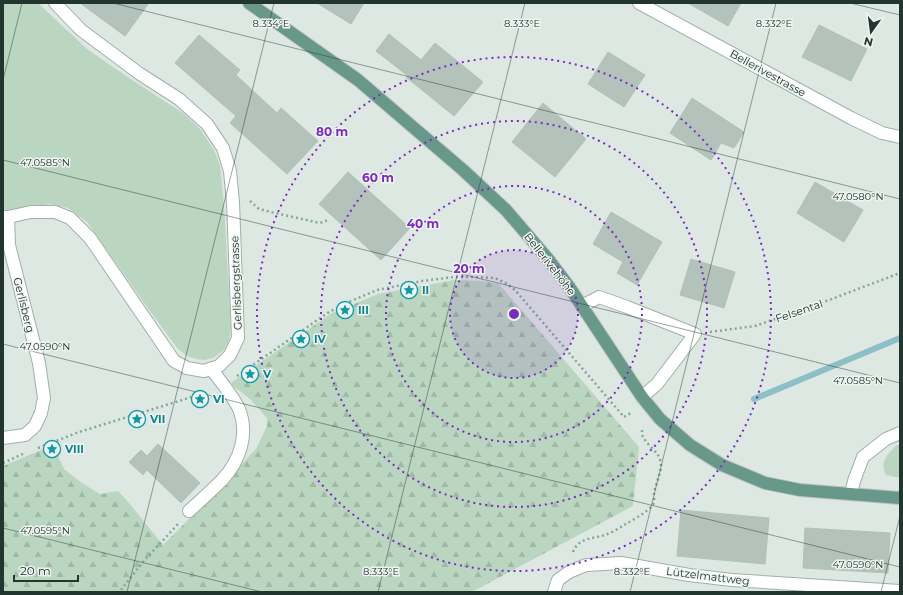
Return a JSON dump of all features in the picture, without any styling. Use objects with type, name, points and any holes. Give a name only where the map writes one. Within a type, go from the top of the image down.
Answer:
[{"type":"main road","name":"Bellerivehöhe","points":[[249,3],[358,80],[469,175],[506,210],[548,259],[570,288],[642,397],[660,419],[690,445],[722,465],[765,483],[800,490],[900,498]]},
{"type":"street","name":"Gerlisbergstrasse","points":[[55,3],[81,30],[140,74],[179,99],[207,124],[223,148],[230,171],[233,202],[238,338],[230,355],[219,366],[211,369]]},
{"type":"street","name":"Bellerivestrasse","points":[[639,3],[851,118],[882,133],[900,137]]},
{"type":"street","points":[[6,217],[31,212],[55,212],[70,218],[90,238],[174,360],[186,368],[204,371],[211,369],[224,385],[239,409],[243,422],[242,446],[234,464],[223,479],[189,511]]},
{"type":"street","name":"Gerlisberg","points":[[3,438],[25,435],[35,426],[41,413],[44,398],[39,363],[9,245],[6,217]]},
{"type":"street","points":[[582,306],[599,298],[627,307],[694,334],[657,384],[642,397]]},
{"type":"street","points":[[851,494],[863,457],[886,440],[900,433]]},
{"type":"street","name":"Lützelmattweg","points":[[554,592],[558,580],[569,572],[586,565],[621,562],[689,575],[732,580],[900,591]]},
{"type":"path","points":[[233,202],[250,201],[258,209],[320,223],[328,220]]},
{"type":"path","name":"Felsental","points":[[694,334],[755,326],[900,273]]},
{"type":"path","points":[[35,449],[79,432],[216,389],[329,312],[351,301],[378,290],[454,277],[495,278],[515,290],[624,417],[631,413]]},
{"type":"path","points":[[569,572],[571,556],[575,547],[590,538],[604,536],[619,529],[643,513],[654,502],[654,493],[660,474],[661,464],[659,456],[652,446],[643,438],[643,427]]},
{"type":"path","points":[[3,463],[29,452]]},
{"type":"path","points":[[121,590],[143,562],[189,511]]},
{"type":"green space","points":[[3,3],[38,3],[87,49],[183,113],[200,129],[214,150],[220,165],[224,205],[231,327],[229,341],[224,350],[213,358],[205,360],[196,359],[187,356],[178,349],[87,222],[68,208],[49,204],[22,209],[3,210]]},
{"type":"green space","points":[[454,280],[482,281],[499,284],[639,447],[633,506],[472,592],[3,592],[3,466],[53,445],[64,469],[82,483],[100,494],[118,491],[163,545],[256,449],[267,426],[267,418],[250,399],[232,385],[232,382],[332,313],[378,294]]},
{"type":"green space","points":[[897,445],[900,445],[900,477],[886,475],[884,471],[884,462],[886,458],[890,451]]},
{"type":"building","points":[[80,3],[149,3],[125,36]]},
{"type":"building","points":[[317,3],[364,3],[351,24]]},
{"type":"building","points":[[688,3],[741,3],[728,26]]},
{"type":"building","points":[[819,25],[867,49],[851,81],[802,57]]},
{"type":"building","points":[[389,34],[421,60],[435,43],[483,82],[454,116],[406,77],[408,76],[376,51]]},
{"type":"building","points":[[199,35],[240,70],[236,75],[277,113],[281,108],[318,141],[287,174],[230,123],[236,116],[175,63]]},
{"type":"building","points":[[608,52],[645,75],[624,107],[588,84]]},
{"type":"building","points":[[692,98],[744,132],[734,148],[721,143],[711,160],[670,133]]},
{"type":"building","points":[[543,103],[586,139],[555,177],[512,142]]},
{"type":"building","points":[[348,172],[410,228],[381,260],[319,204]]},
{"type":"building","points":[[815,182],[863,210],[844,242],[797,213]]},
{"type":"building","points":[[611,212],[662,242],[637,285],[617,273],[623,262],[593,244]]},
{"type":"building","points":[[691,259],[735,272],[724,308],[680,295]]},
{"type":"building","points":[[158,444],[200,483],[181,503],[147,470],[143,475],[129,462],[141,450],[147,456]]},
{"type":"building","points":[[681,510],[769,518],[765,564],[677,556]]},
{"type":"building","points":[[805,528],[890,533],[888,573],[803,568]]},
{"type":"waterway","points":[[754,399],[900,338]]},
{"type":"place","name":"II","points":[[409,290]]},
{"type":"place","name":"III","points":[[345,310]]},
{"type":"place","name":"IV","points":[[301,339]]},
{"type":"place","name":"V","points":[[250,374]]},
{"type":"place","name":"VI","points":[[200,399]]},
{"type":"place","name":"VII","points":[[137,419]]},
{"type":"place","name":"VIII","points":[[52,449]]}]
